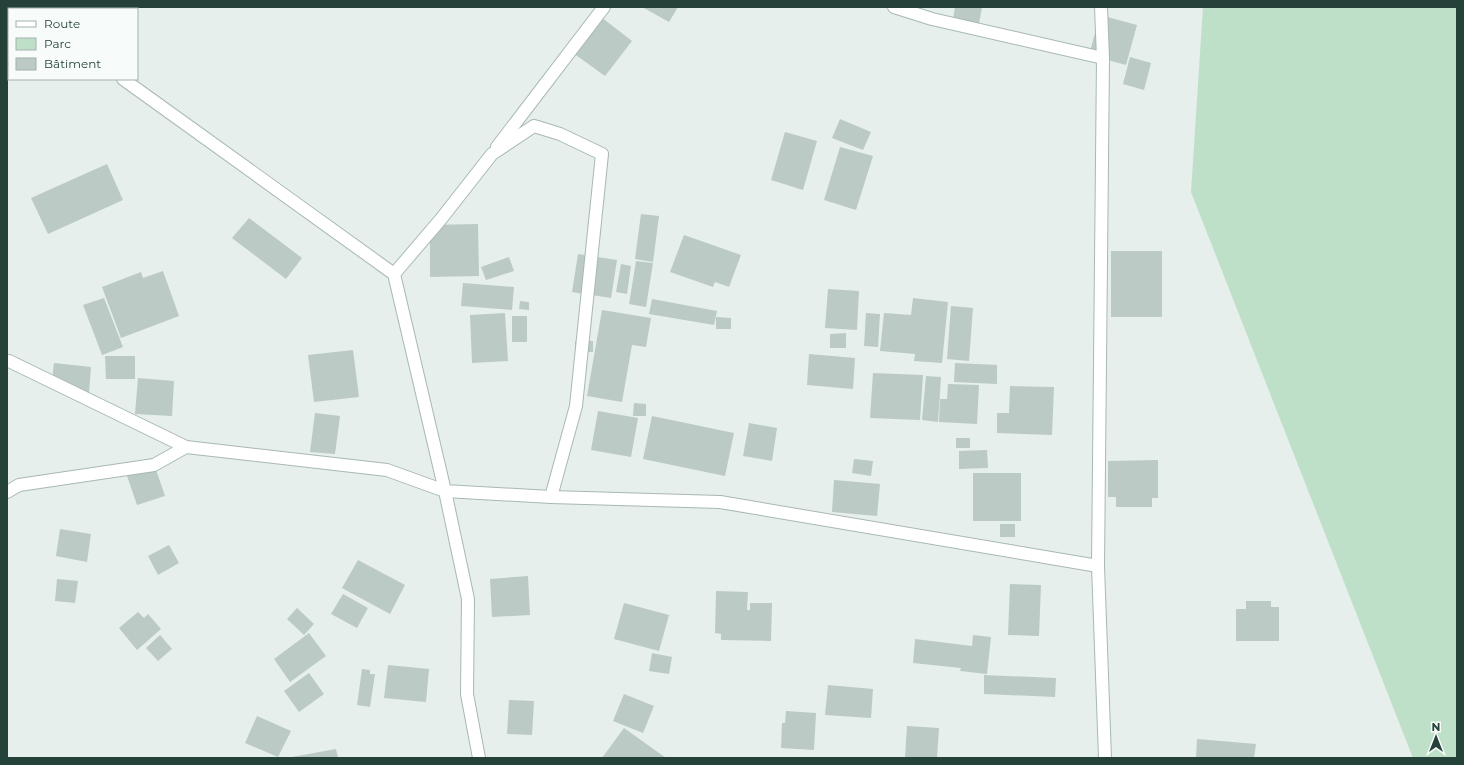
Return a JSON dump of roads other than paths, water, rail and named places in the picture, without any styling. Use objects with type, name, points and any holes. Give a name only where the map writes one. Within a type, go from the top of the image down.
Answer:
[{"type":"street","points":[[394,274],[441,220],[604,7]]},
{"type":"street","points":[[894,7],[932,19],[1103,58]]},
{"type":"street","points":[[1101,7],[1103,58],[1098,566],[1105,758]]},
{"type":"street","points":[[124,80],[394,274],[468,599],[467,694],[479,758]]},
{"type":"street","points":[[492,154],[534,126],[560,134],[602,154],[576,406],[551,497]]},
{"type":"street","points":[[9,361],[186,447],[387,470],[444,491],[551,497],[720,502],[1098,566]]},
{"type":"street","points":[[7,492],[19,484],[154,465],[186,447]]}]
